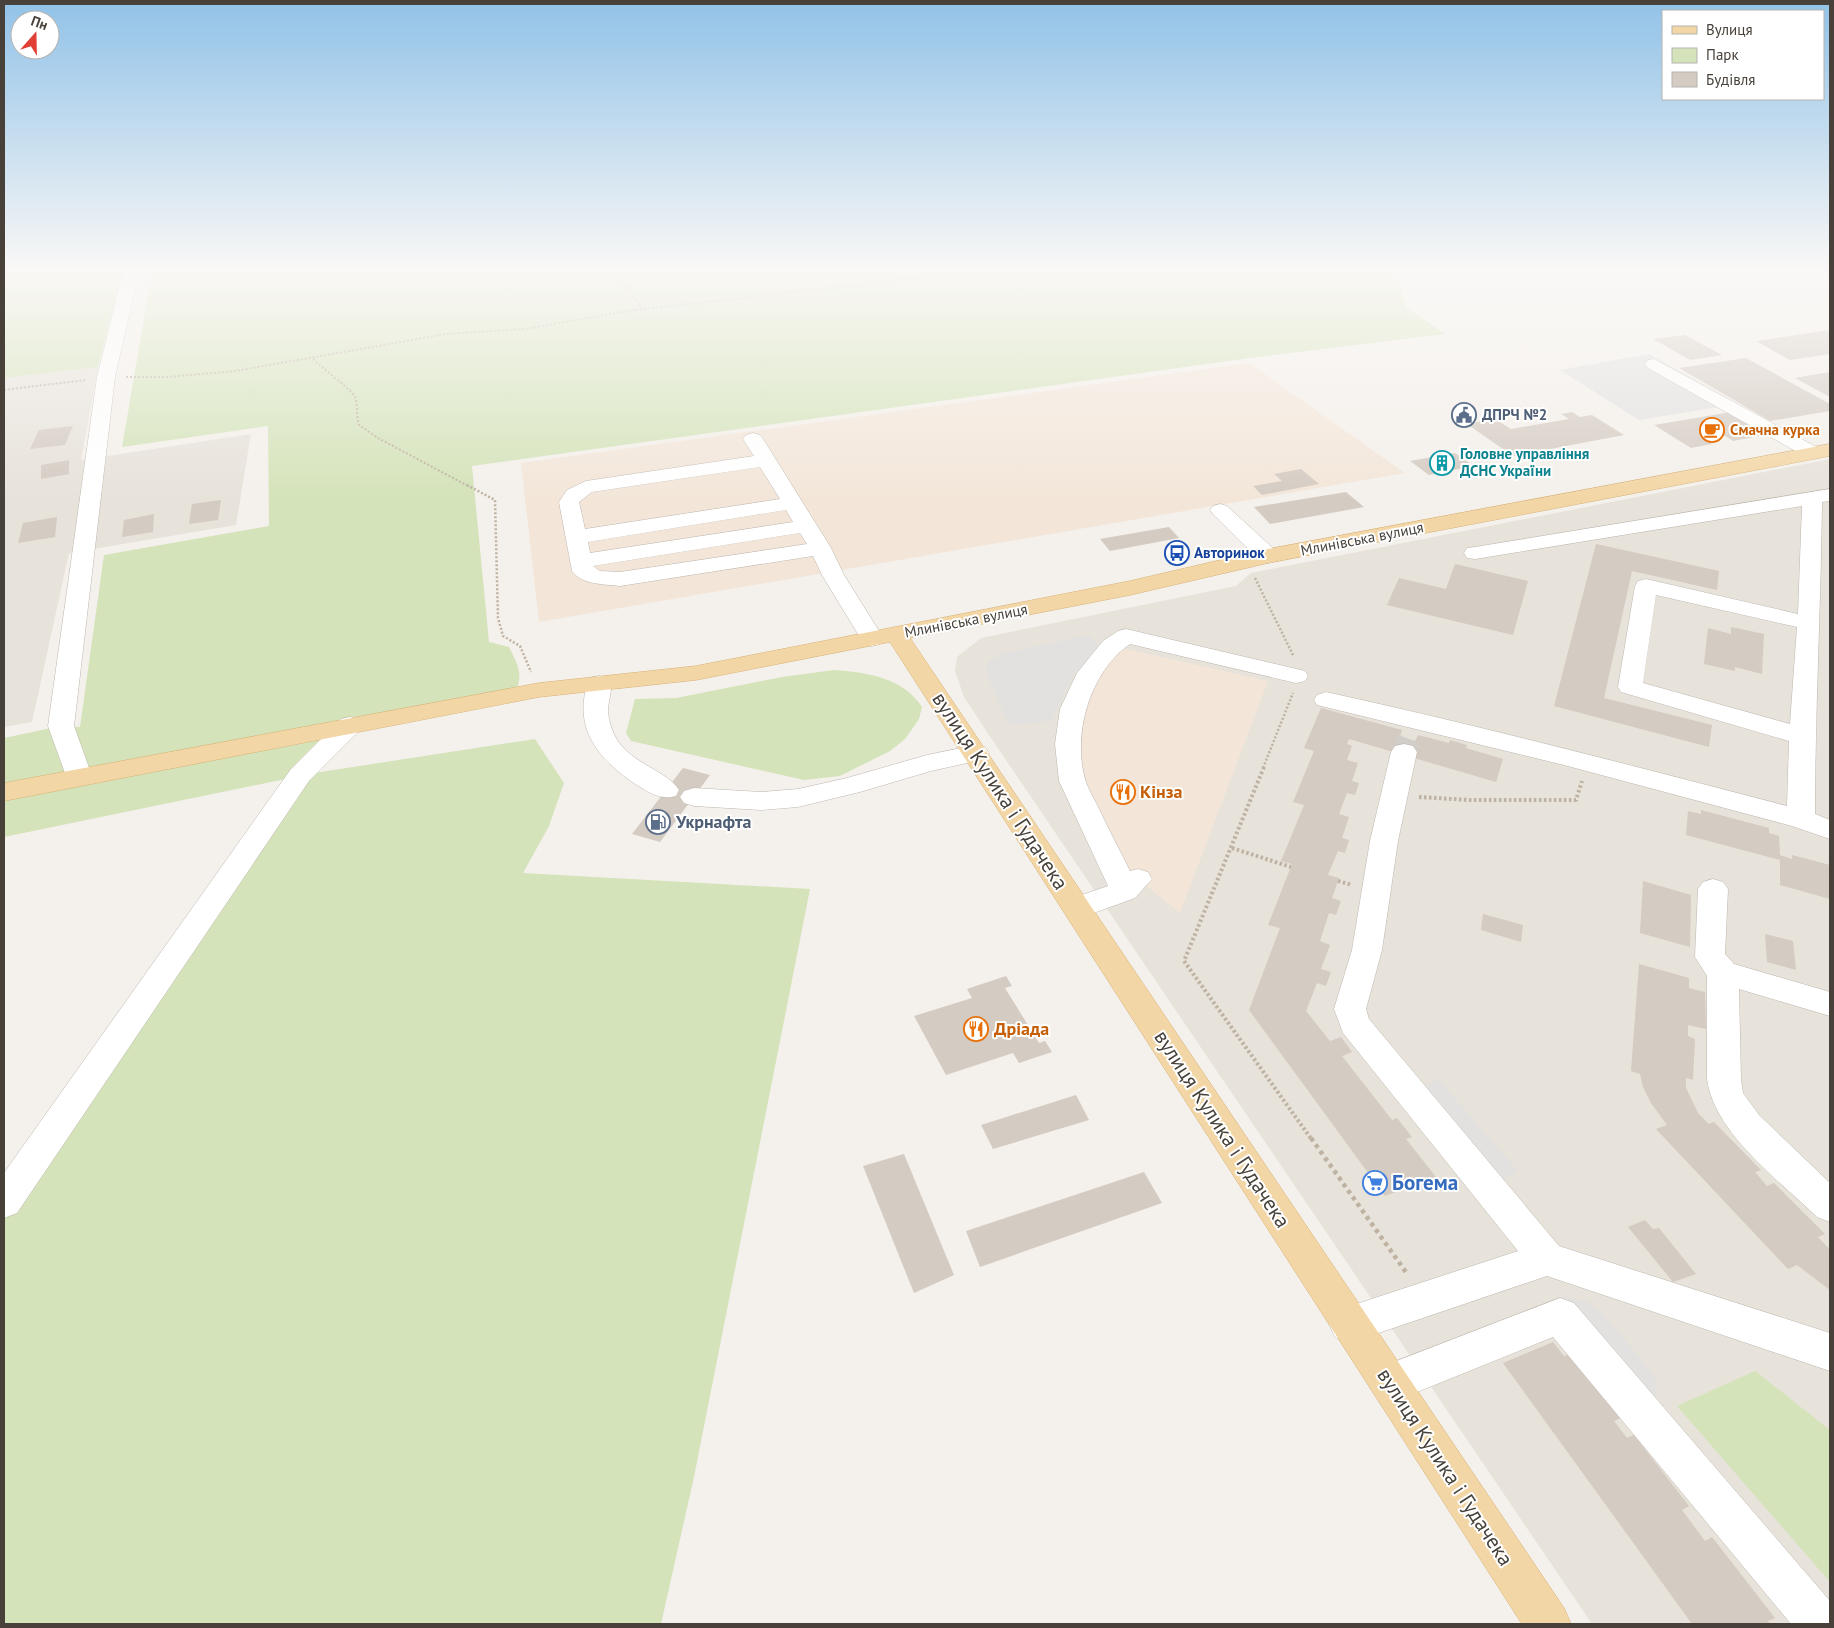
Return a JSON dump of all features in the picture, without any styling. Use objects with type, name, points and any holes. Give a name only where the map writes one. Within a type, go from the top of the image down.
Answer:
[{"type":"main road","name":"Млинівська вулиця","points":[[4,792],[539,690],[696,673],[1130,588],[1268,556],[1825,451]]},
{"type":"main road","name":"вулиця Кулика і Гудачека","points":[[896,634],[1548,1624]]},
{"type":"street","points":[[80,776],[61,726],[106,378],[113,348]]},
{"type":"street","points":[[1654,364],[1825,451]]},
{"type":"street","points":[[753,438],[820,548],[833,575],[872,639]]},
{"type":"street","points":[[766,460],[586,487],[574,494],[569,502],[583,571],[596,577],[620,579],[820,548]]},
{"type":"street","points":[[1475,553],[1686,517],[1821,497],[1809,623],[1802,736],[1800,819]]},
{"type":"street","points":[[576,537],[792,503]]},
{"type":"street","points":[[1220,510],[1268,556]]},
{"type":"street","points":[[581,561],[806,526]]},
{"type":"street","points":[[1802,736],[1630,687],[1646,586],[1809,623]]},
{"type":"street","points":[[1078,908],[1132,885],[1072,781],[1068,744],[1073,709],[1089,673],[1111,646],[1126,636],[1296,676]]},
{"type":"street","points":[[598,683],[596,714],[603,740],[624,765],[666,790]]},
{"type":"street","points":[[1326,700],[1409,736],[1588,762],[1800,819],[1830,830]]},
{"type":"street","points":[[4,1202],[300,775],[350,725]]},
{"type":"street","points":[[1409,736],[1394,795],[1367,950],[1350,1009],[1354,1024],[1547,1259],[1830,1352]]},
{"type":"street","points":[[694,797],[761,801],[798,798],[851,786],[927,763],[976,753]]},
{"type":"street","points":[[1713,889],[1710,957],[1723,974],[1724,1079],[1727,1096],[1737,1113],[1830,1206]]},
{"type":"street","points":[[1723,974],[1830,1004]]},
{"type":"street","points":[[1349,1324],[1547,1259]]},
{"type":"street","points":[[1390,1383],[1560,1316],[1820,1624]]},
{"type":"path","points":[[4,390],[106,378],[168,377],[235,371],[368,348]]},
{"type":"path","points":[[312,358],[329,375],[350,389],[355,397],[359,425],[378,438],[495,500],[498,618],[503,636],[520,646],[539,690]]},
{"type":"path","points":[[1254,577],[1294,656],[1296,684],[1232,848],[1184,961],[1426,1300]]},
{"type":"path","points":[[1394,795],[1469,800],[1576,800],[1588,762]]},
{"type":"path","points":[[1232,848],[1291,867]]},
{"type":"shaded area","points":[[1649,354],[1738,404],[1639,420],[1560,370]]},
{"type":"shaded area","name":"Авторинок","points":[[1249,363],[1405,473],[539,622],[521,463]]},
{"type":"shaded area","points":[[98,367],[81,460],[251,434],[236,525],[69,553],[32,722],[4,727],[4,378]]},
{"type":"shaded area","points":[[1830,459],[1830,1624],[1592,1624],[964,697],[955,671],[957,657],[981,638],[1236,586],[1251,573]]},
{"type":"shaded area","points":[[1089,635],[1102,650],[1075,672],[1052,720],[1010,726],[985,672],[989,661],[1004,653]]},
{"type":"shaded area","points":[[1122,648],[1268,681],[1180,913],[1138,879],[1120,860],[1081,779],[1079,711],[1098,673]]},
{"type":"shaded area","points":[[1439,1080],[1518,1171],[1502,1180],[1422,1086]]},
{"type":"shaded area","points":[[1561,1296],[1587,1301],[1604,1315],[1655,1376],[1656,1404]]},
{"type":"green space","points":[[4,348],[103,348],[98,367],[4,378]]},
{"type":"green space","points":[[139,348],[1331,348],[472,466],[489,642],[509,647],[519,671],[517,688],[513,695],[350,725],[301,775],[535,739],[564,783],[549,826],[523,873],[810,889],[694,1477],[661,1624],[4,1624],[4,1202],[300,776],[4,837],[4,738],[61,726],[80,727],[104,555],[269,526],[268,426],[122,447]]},
{"type":"green space","points":[[834,670],[871,675],[895,683],[914,697],[922,707],[919,719],[905,739],[890,751],[840,776],[804,780],[631,741],[626,733],[635,699],[676,698],[782,677]]},
{"type":"green space","points":[[1755,1371],[1830,1430],[1830,1582],[1677,1406]]},
{"type":"building","points":[[1669,348],[1709,348],[1722,355],[1690,360]]},
{"type":"building","points":[[1768,348],[1830,348],[1830,354],[1790,360]]},
{"type":"building","points":[[1746,358],[1830,404],[1830,411],[1770,421],[1679,368]]},
{"type":"building","points":[[1830,372],[1830,397],[1795,378]]},
{"type":"building","points":[[1572,412],[1580,417],[1592,415],[1624,435],[1513,456],[1467,424],[1495,419],[1511,429],[1569,419],[1561,414]]},
{"type":"building","name":"Смачна курка","points":[[1731,412],[1770,434],[1733,441],[1725,436],[1705,439],[1712,444],[1691,448],[1654,425]]},
{"type":"building","points":[[73,426],[65,445],[30,449],[39,430]]},
{"type":"building","name":"Головне управління ДСНС України","points":[[1455,453],[1474,466],[1429,475],[1410,461]]},
{"type":"building","points":[[69,460],[69,474],[41,479],[41,465]]},
{"type":"building","points":[[1301,469],[1319,484],[1262,495],[1253,486],[1282,481],[1274,474]]},
{"type":"building","points":[[1346,492],[1364,507],[1270,524],[1254,507]]},
{"type":"building","points":[[221,500],[218,520],[189,524],[192,504]]},
{"type":"building","points":[[154,514],[153,532],[122,537],[124,520]]},
{"type":"building","points":[[57,517],[55,537],[18,543],[23,523]]},
{"type":"building","points":[[1169,527],[1179,538],[1110,551],[1100,539]]},
{"type":"building","points":[[1596,544],[1719,571],[1717,590],[1632,571],[1604,698],[1712,725],[1709,747],[1554,706]]},
{"type":"building","points":[[1455,564],[1528,581],[1513,635],[1387,605],[1399,578],[1446,589]]},
{"type":"building","points":[[1731,627],[1764,634],[1762,674],[1735,667],[1735,671],[1704,664],[1708,628],[1731,634]]},
{"type":"building","points":[[1321,708],[1402,730],[1400,737],[1415,741],[1418,735],[1449,743],[1450,740],[1467,745],[1466,748],[1503,759],[1496,782],[1349,739],[1347,744],[1352,746],[1347,760],[1358,763],[1352,781],[1359,783],[1355,795],[1347,793],[1339,814],[1349,817],[1342,838],[1349,840],[1345,853],[1338,851],[1328,875],[1339,878],[1332,898],[1341,901],[1336,915],[1329,913],[1320,941],[1330,945],[1321,969],[1331,972],[1326,986],[1317,983],[1306,1011],[1330,1041],[1341,1037],[1352,1052],[1342,1056],[1392,1120],[1397,1118],[1412,1137],[1406,1139],[1436,1177],[1385,1196],[1249,1010],[1280,928],[1268,925],[1292,864],[1281,861],[1304,805],[1293,802],[1314,751],[1304,748]]},
{"type":"building","points":[[683,768],[710,775],[660,842],[632,834]]},
{"type":"building","points":[[1701,810],[1769,828],[1769,833],[1779,836],[1780,855],[1792,859],[1792,855],[1830,865],[1830,899],[1780,885],[1780,860],[1686,835],[1688,811],[1701,814]]},
{"type":"building","points":[[1643,881],[1691,895],[1690,947],[1640,933]]},
{"type":"building","points":[[1483,914],[1523,925],[1521,942],[1481,930]]},
{"type":"building","points":[[1765,934],[1793,941],[1796,970],[1767,962]]},
{"type":"building","points":[[1639,964],[1689,978],[1689,988],[1705,992],[1706,1029],[1688,1025],[1688,1036],[1695,1039],[1693,1080],[1686,1078],[1686,1088],[1698,1113],[1709,1124],[1714,1122],[1761,1170],[1755,1172],[1767,1186],[1774,1183],[1825,1234],[1818,1237],[1830,1250],[1830,1290],[1797,1265],[1788,1269],[1656,1129],[1667,1125],[1651,1103],[1643,1087],[1640,1074],[1631,1071]]},
{"type":"building","name":"Дріада","points":[[1006,976],[1012,986],[1005,988],[1039,1043],[1045,1041],[1052,1052],[1019,1063],[1013,1053],[946,1075],[914,1016],[972,998],[967,989]]},
{"type":"building","points":[[1076,1095],[1089,1120],[993,1149],[981,1125]]},
{"type":"building","points":[[904,1154],[954,1275],[914,1293],[863,1166]]},
{"type":"building","points":[[1144,1172],[1162,1203],[980,1267],[966,1231]]},
{"type":"building","points":[[1645,1220],[1653,1229],[1659,1228],[1696,1274],[1673,1282],[1628,1227]]},
{"type":"building","points":[[1553,1342],[1564,1356],[1570,1353],[1621,1418],[1614,1421],[1627,1438],[1634,1435],[1689,1506],[1682,1510],[1705,1541],[1712,1537],[1775,1618],[1768,1621],[1770,1624],[1692,1624],[1503,1363]]},
{"type":"tunnel","points":[[1404,752],[1409,739]]},
{"type":"place","name":"ДПРЧ №2","points":[[1464,415]]},
{"type":"place","name":"Смачна курка","points":[[1712,430]]},
{"type":"place","name":"Головне управління ДСНС України","points":[[1442,463]]},
{"type":"place","name":"Авторинок","points":[[1177,553]]},
{"type":"place","name":"Кінза","points":[[1123,792]]},
{"type":"place","name":"Укрнафта","points":[[658,822]]},
{"type":"place","name":"Дріада","points":[[976,1029]]},
{"type":"place","name":"Богема","points":[[1375,1183]]}]
